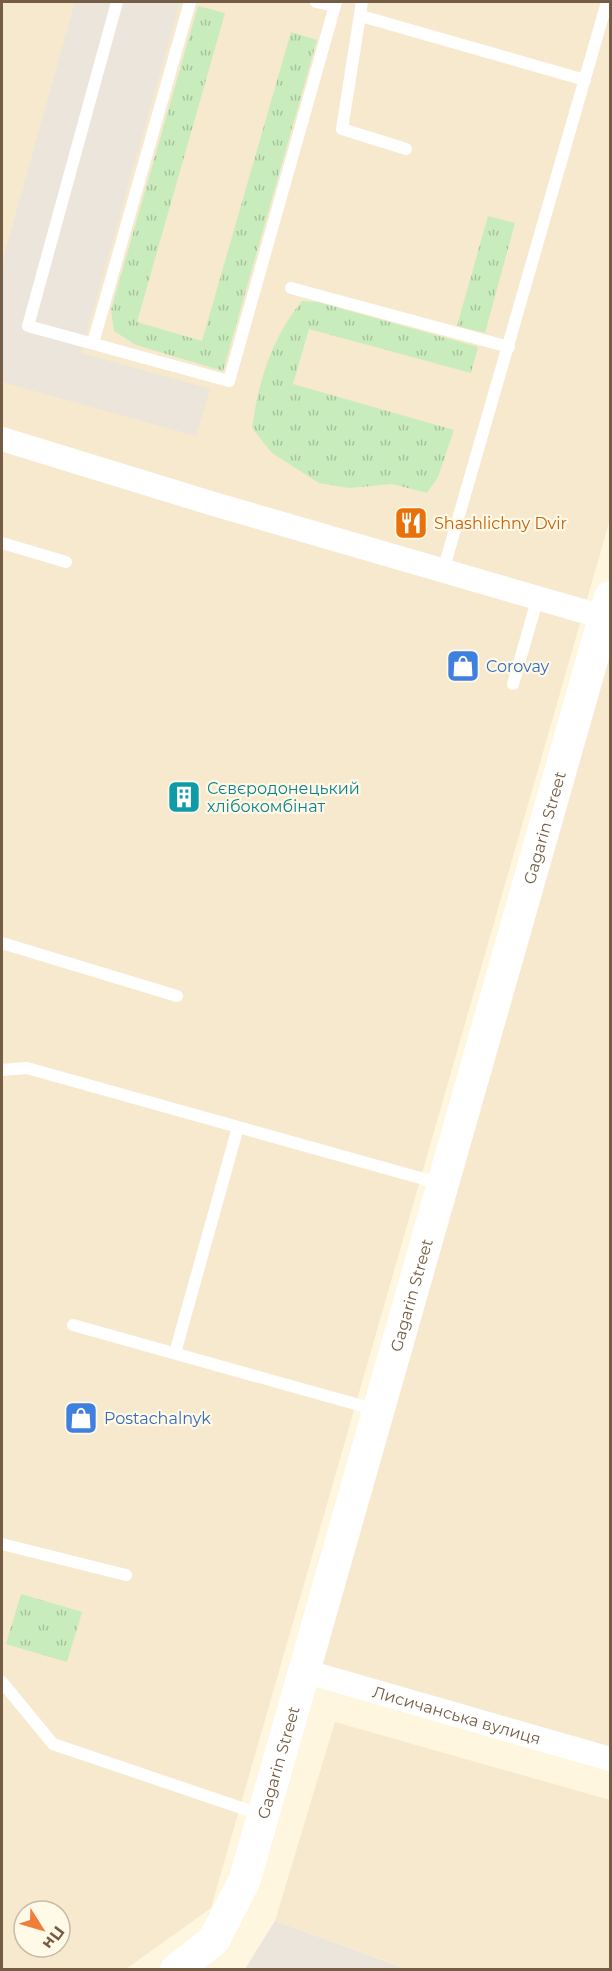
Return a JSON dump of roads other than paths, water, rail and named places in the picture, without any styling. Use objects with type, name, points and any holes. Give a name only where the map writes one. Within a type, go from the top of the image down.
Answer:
[{"type":"street","points":[[2,439],[443,572],[538,597],[609,611]]},
{"type":"street","name":"Gagarin Street","points":[[176,1970],[212,1950],[245,1879],[442,1184],[609,611]]},
{"type":"street","name":"Лисичанська вулиця","points":[[304,1671],[610,1759]]},
{"type":"lane","points":[[117,2],[28,326],[229,381],[335,4],[316,2]]},
{"type":"lane","points":[[93,343],[190,2]]},
{"type":"lane","points":[[362,2],[342,129],[406,149]]},
{"type":"lane","points":[[443,572],[607,2]]},
{"type":"lane","points":[[361,16],[585,80]]},
{"type":"lane","points":[[291,288],[509,347]]},
{"type":"lane","points":[[2,543],[66,562]]},
{"type":"lane","points":[[513,684],[538,597]]},
{"type":"lane","points":[[2,943],[177,996]]},
{"type":"lane","points":[[2,1070],[27,1068],[442,1184]]},
{"type":"lane","points":[[175,1353],[238,1127]]},
{"type":"lane","points":[[73,1325],[378,1410]]},
{"type":"lane","points":[[2,1544],[126,1575]]},
{"type":"lane","points":[[2,1682],[53,1744],[263,1815]]},
{"type":"place","name":"Shashlichny Dvir","points":[[411,523]]},
{"type":"place","name":"Corovay","points":[[463,666]]},
{"type":"place","name":"Сєвєродонецький хлібокомбінат","points":[[184,797]]},
{"type":"place","name":"Postachalnyk","points":[[81,1418]]}]
